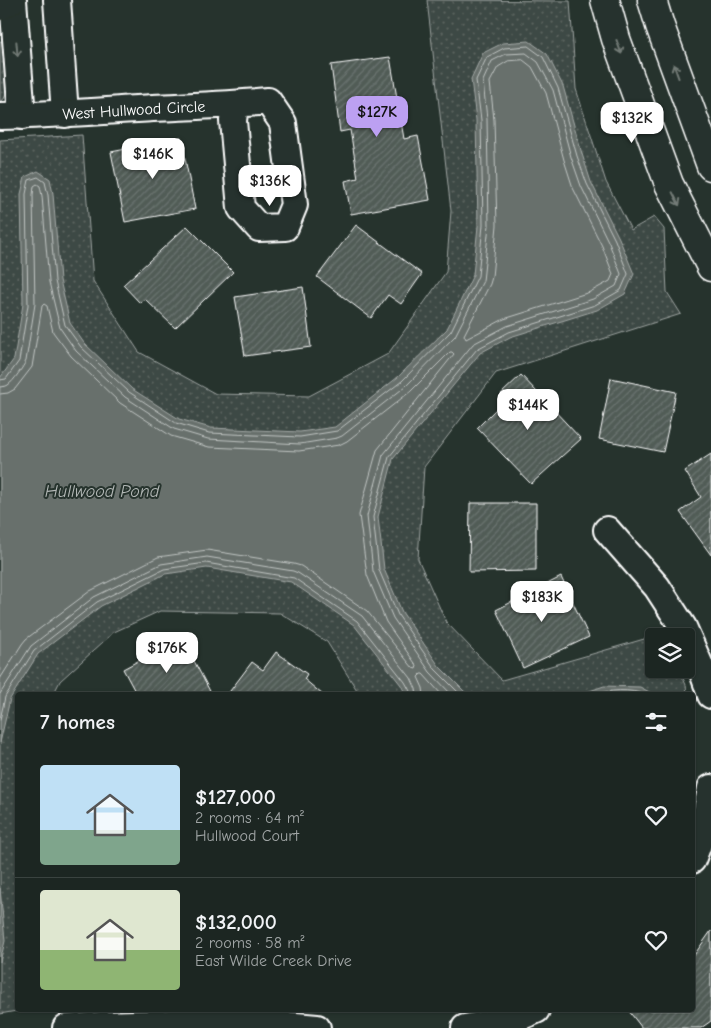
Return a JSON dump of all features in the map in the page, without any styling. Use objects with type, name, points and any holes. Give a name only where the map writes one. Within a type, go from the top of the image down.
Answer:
[{"type":"street","points":[[0,6],[12,0],[11,116]]},
{"type":"street","points":[[58,0],[64,114]]},
{"type":"street","points":[[605,0],[616,39],[669,184],[711,268]]},
{"type":"street","points":[[652,0],[711,166]]},
{"type":"street","name":"West Hullwood Circle","points":[[11,116],[268,101],[283,124],[294,205],[285,227],[259,228],[241,208],[233,121],[235,104]]},
{"type":"street","points":[[607,530],[657,587],[683,627],[709,681]]},
{"type":"street","points":[[695,853],[704,831],[711,788]]},
{"type":"street","points":[[465,1028],[517,1018],[531,1012]]},
{"type":"street","points":[[66,1028],[181,1017],[241,1015],[316,1028]]},
{"type":"shaded area","points":[[427,0],[570,1],[576,89],[606,182],[631,230],[654,217],[664,229],[667,292],[681,314],[496,373],[424,467],[418,559],[446,622],[502,680],[645,639],[645,678],[683,678],[687,692],[358,692],[327,642],[280,613],[160,611],[114,632],[60,681],[54,692],[15,692],[15,1011],[0,1014],[0,140],[82,135],[93,281],[139,352],[216,394],[309,396],[388,354],[446,272],[451,211]]},
{"type":"shaded area","points":[[0,41],[7,43],[10,84],[4,99],[0,101]]},
{"type":"water","name":"Hullwood Pond","points":[[529,41],[547,54],[563,86],[591,182],[619,238],[634,274],[625,294],[597,310],[510,337],[480,353],[393,459],[378,517],[384,569],[402,612],[439,666],[465,692],[404,692],[354,625],[291,582],[207,568],[165,574],[101,606],[38,654],[10,699],[0,743],[0,378],[14,359],[23,304],[21,194],[25,177],[38,171],[50,179],[53,194],[60,280],[70,323],[84,343],[132,389],[179,419],[211,428],[300,432],[335,427],[398,377],[447,329],[473,275],[478,226],[476,120],[471,79],[483,53],[503,43]]},
{"type":"water","points":[[604,686],[640,687],[649,692],[587,692]]},
{"type":"water","points":[[0,888],[5,941],[0,962]]},
{"type":"building","points":[[390,57],[404,139],[418,136],[430,200],[351,214],[345,181],[358,178],[350,130],[340,132],[331,65]]},
{"type":"building","points":[[181,138],[195,209],[125,222],[111,152]]},
{"type":"building","points":[[356,225],[422,274],[401,304],[388,295],[371,318],[317,277]]},
{"type":"building","points":[[187,226],[233,272],[175,328],[145,299],[140,303],[123,285]]},
{"type":"building","points":[[303,287],[311,347],[245,356],[235,297]]},
{"type":"building","points":[[521,375],[581,439],[531,484],[477,428],[506,399],[501,394]]},
{"type":"building","points":[[611,378],[676,392],[663,452],[599,439]]},
{"type":"building","points":[[711,454],[711,555],[680,512],[701,497],[685,471]]},
{"type":"building","points":[[470,503],[536,503],[536,571],[469,572]]},
{"type":"building","points":[[561,577],[589,637],[523,668],[496,610]]},
{"type":"building","points":[[184,642],[210,692],[135,692],[123,669],[166,646],[169,650]]},
{"type":"building","points":[[276,652],[307,674],[304,679],[319,692],[229,692],[252,662],[263,670]]},
{"type":"building","points":[[711,931],[711,1021],[701,1028],[642,1028],[630,1012],[695,1012],[695,954]]}]
